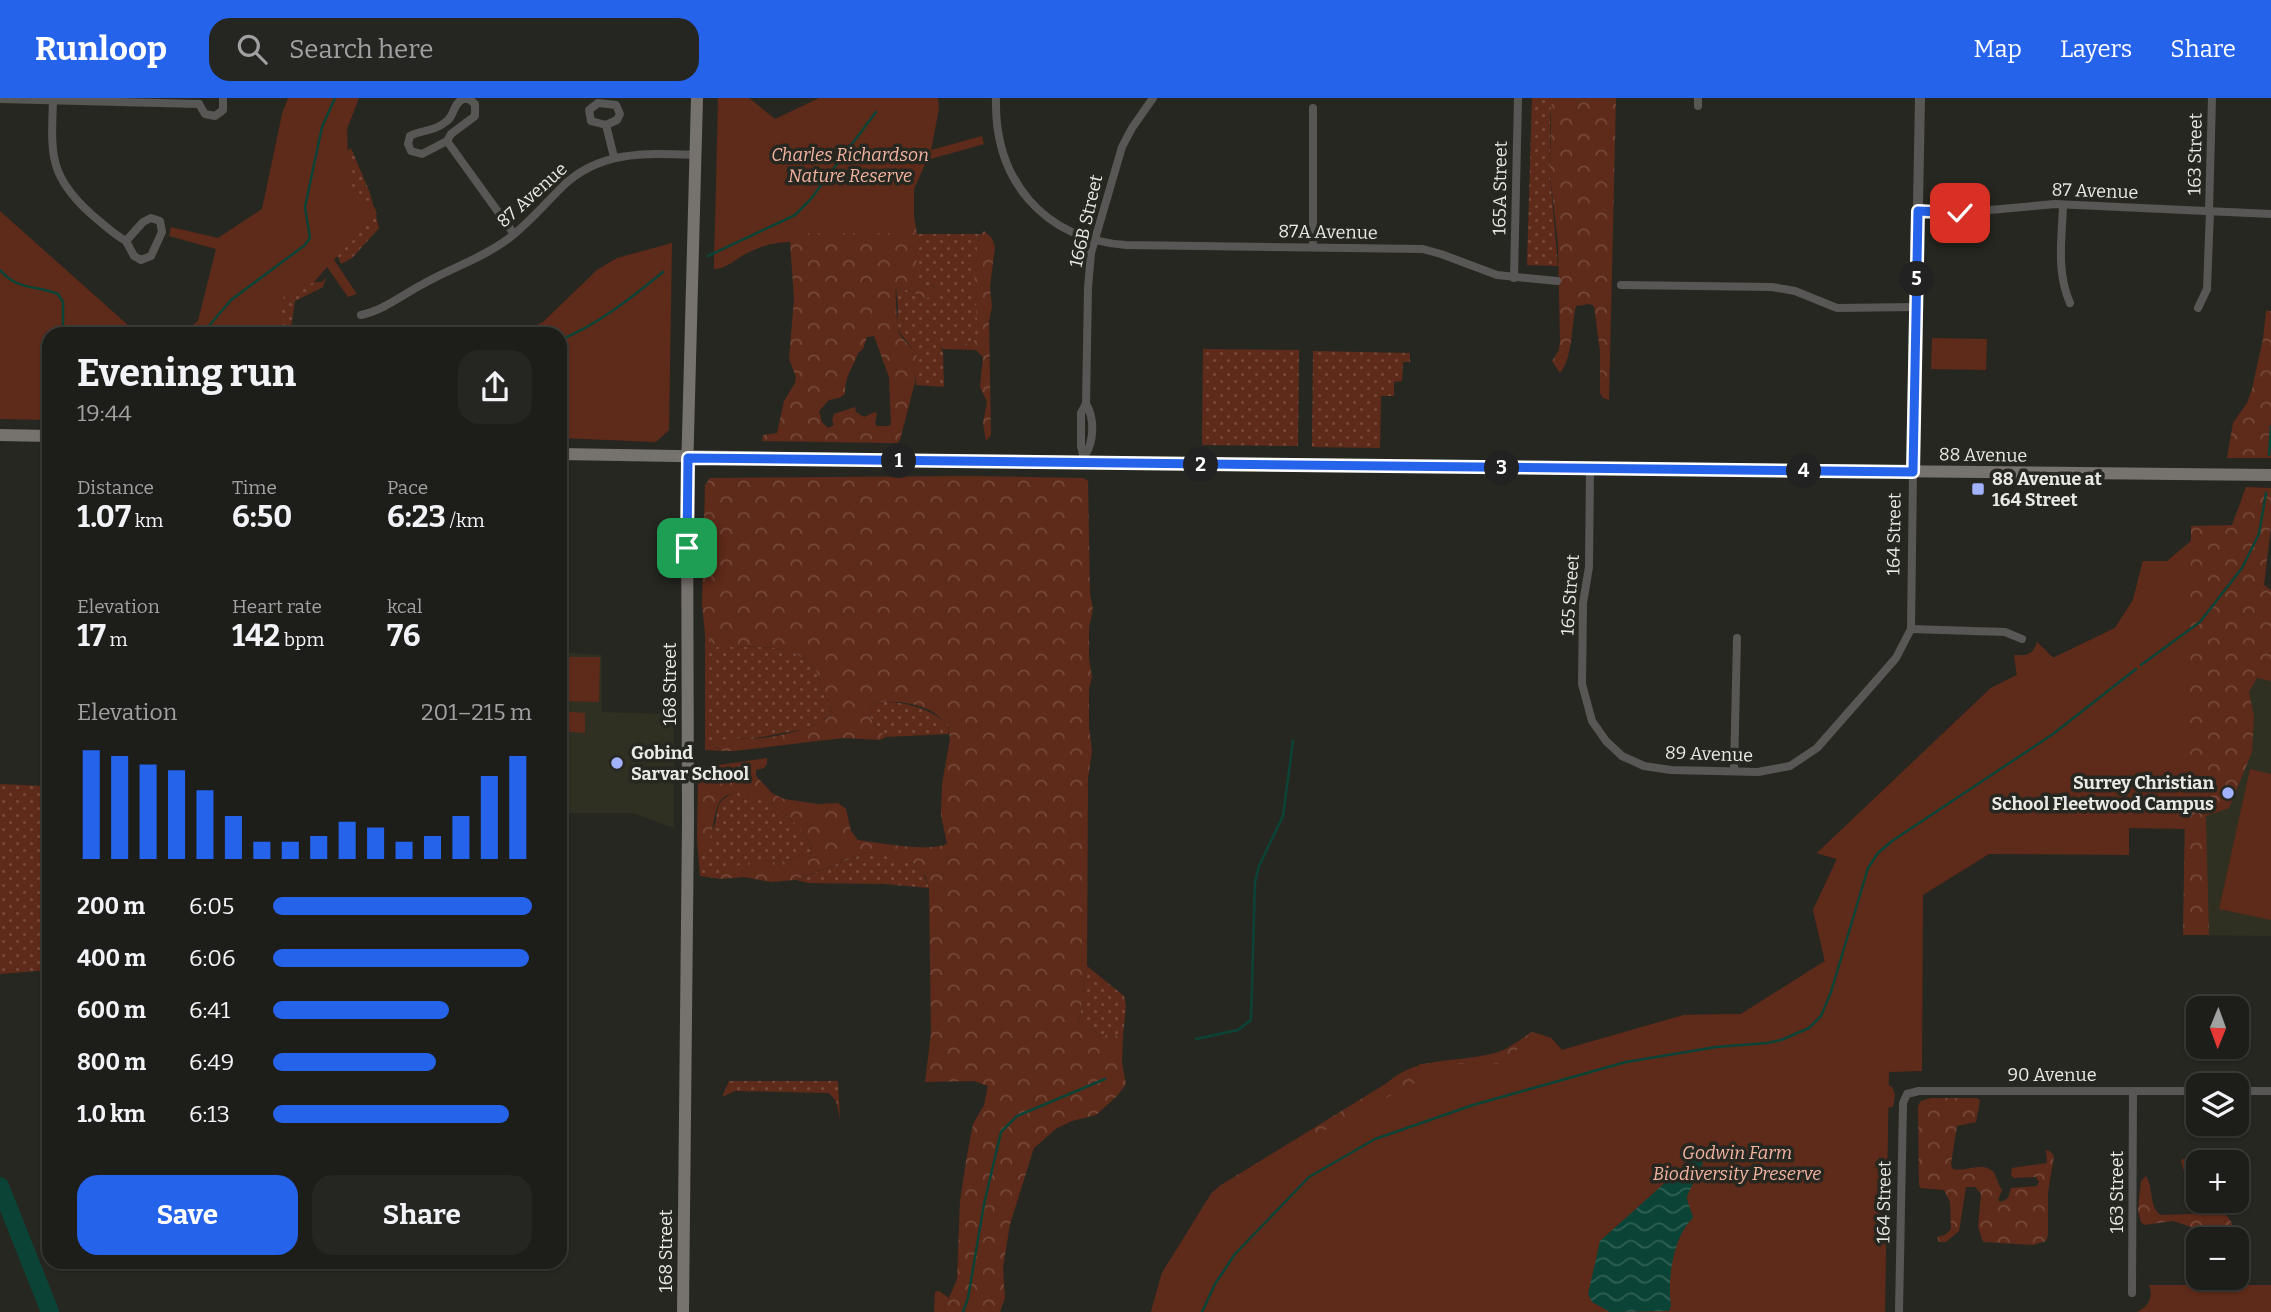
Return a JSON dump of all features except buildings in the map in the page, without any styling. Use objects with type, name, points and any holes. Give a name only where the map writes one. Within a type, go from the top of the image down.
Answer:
[{"type":"main road","name":"168 Street","points":[[683,1312],[688,823],[688,458],[697,98]]},
{"type":"main road","points":[[0,435],[42,436]]},
{"type":"main road","name":"88 Avenue","points":[[567,454],[688,458],[1085,459],[1590,469],[2271,475]]},
{"type":"street","points":[[0,99],[200,101],[205,114],[215,116],[223,110],[223,98]]},
{"type":"street","name":"87A Avenue","points":[[996,98],[1000,145],[1020,189],[1036,207],[1075,234],[1126,245],[1423,249],[1484,272],[1514,278],[1557,281]]},
{"type":"street","name":"166B Street","points":[[1085,459],[1081,446],[1081,413],[1086,404],[1088,288],[1095,240],[1122,148],[1153,98]]},
{"type":"street","name":"165A Street","points":[[1514,278],[1518,98]]},
{"type":"street","name":"164 Street","points":[[1800,761],[1817,748],[1896,658],[1910,629],[1920,98]]},
{"type":"street","name":"163 Street","points":[[2198,308],[2207,289],[2212,98]]},
{"type":"street","points":[[469,99],[476,107],[475,116],[451,134],[447,141],[419,154],[408,146],[412,134],[434,129],[450,117],[459,100],[469,99]]},
{"type":"street","points":[[54,101],[53,153],[61,180],[78,203],[115,235],[126,241],[135,257],[146,260],[152,254],[162,232],[161,223],[154,218],[146,220],[126,241]]},
{"type":"street","points":[[1313,108],[1313,247]]},
{"type":"street","points":[[606,125],[614,157]]},
{"type":"street","points":[[447,141],[514,234]]},
{"type":"street","name":"87 Avenue","points":[[361,315],[378,310],[425,282],[477,259],[532,220],[575,176],[592,165],[614,157],[644,153],[696,155]]},
{"type":"street","points":[[2063,205],[2062,274],[2063,286],[2070,303]]},
{"type":"street","name":"87 Avenue","points":[[1918,211],[1968,212],[2063,205],[2271,215]]},
{"type":"street","points":[[1621,285],[1772,287],[1799,292],[1837,308],[1916,307]]},
{"type":"street","name":"166B Street","points":[[1085,459],[1091,447],[1091,412],[1086,404]]},
{"type":"street","name":"165 Street","points":[[1590,469],[1589,567],[1583,603],[1582,684],[1592,720]]},
{"type":"street","points":[[1910,629],[2006,632],[2022,639]]},
{"type":"street","points":[[1734,771],[1737,638]]},
{"type":"street","name":"89 Avenue","points":[[1592,720],[1606,741],[1622,757],[1644,766],[1671,770],[1770,771],[1800,761]]},
{"type":"street","name":"90 Avenue","points":[[1908,1094],[1919,1091],[2186,1091]]},
{"type":"street","name":"163 Street","points":[[2132,1293],[2133,1091]]},
{"type":"street","points":[[2249,1091],[2271,1091]]},
{"type":"street","name":"164 Street","points":[[1899,1312],[1903,1103],[1908,1094]]},
{"type":"shaded area","name":"Surrey Christian School Fleetwood Campus","points":[[2271,627],[2271,936],[2183,935],[2186,757]]},
{"type":"shaded area","name":"Gobind Sarvar School","points":[[567,652],[602,655],[602,712],[674,714],[674,828],[632,813],[567,813]]},
{"type":"green space","points":[[288,98],[359,98],[347,129],[349,184],[375,208],[377,214],[334,260],[357,294],[348,297],[327,267],[313,283],[284,295],[279,327],[191,327],[198,321],[216,249],[169,236],[171,227],[218,238],[262,209],[282,114]]},
{"type":"green space","name":"Charles Richardson Nature Reserve","points":[[718,98],[749,98],[775,119],[819,98],[938,98],[939,109],[931,150],[982,136],[984,144],[927,160],[914,189],[914,233],[790,233],[790,242],[762,247],[726,266],[714,269]]},
{"type":"green space","points":[[1532,98],[1558,98],[1551,106],[1550,175],[1558,266],[1527,265]]},
{"type":"green space","points":[[1558,98],[1616,98],[1609,400],[1603,398],[1600,393],[1600,351],[1594,306],[1576,306],[1567,359],[1560,373],[1552,361],[1559,350],[1560,341],[1558,244],[1550,175],[1551,105]]},
{"type":"green space","points":[[351,148],[370,193],[379,228],[352,258],[341,264],[336,252],[339,158]]},
{"type":"green space","points":[[0,211],[130,327],[42,327],[42,420],[0,419]]},
{"type":"green space","points":[[914,217],[917,234],[917,278],[925,285],[932,285],[940,293],[924,299],[913,292],[896,287],[899,333],[917,357],[915,382],[897,443],[762,441],[763,435],[777,433],[784,401],[796,377],[789,359],[794,299],[790,242],[762,247],[726,266],[714,269],[715,232]],"holes":[[[874,336],[889,377],[889,426],[877,426],[875,412],[864,417],[856,412],[855,407],[834,414],[834,425],[828,428],[822,422],[819,411],[829,400],[845,394],[848,377],[867,337]]]},
{"type":"green space","points":[[984,231],[992,238],[995,247],[989,321],[991,435],[986,441],[983,423],[987,402],[980,387],[983,357],[976,350],[942,349],[940,346],[971,343],[978,337],[975,266],[979,240]]},
{"type":"green space","points":[[917,234],[981,234],[978,241],[978,337],[971,343],[940,347],[943,352],[944,387],[916,385],[914,351],[897,326],[896,287],[913,292],[924,299],[939,293],[933,285],[925,285],[917,278]]},
{"type":"green space","points":[[672,243],[669,430],[656,442],[567,438],[567,327],[532,327],[543,322],[597,270],[617,258]]},
{"type":"green space","points":[[326,277],[323,287],[295,301],[291,327],[265,327],[228,279],[322,282]]},
{"type":"green space","points":[[2266,311],[2271,311],[2271,458],[2227,458],[2233,423],[2247,403],[2252,389]]},
{"type":"green space","points":[[1932,338],[1987,339],[1986,370],[1931,369]]},
{"type":"green space","points":[[1203,349],[1299,350],[1298,446],[1202,445]]},
{"type":"green space","points":[[1313,351],[1410,353],[1410,362],[1403,362],[1402,381],[1394,382],[1394,396],[1381,396],[1380,448],[1312,447]]},
{"type":"green space","points":[[710,478],[1083,478],[1088,481],[1090,594],[1093,609],[1089,627],[1092,677],[1089,689],[1089,727],[1092,751],[1088,779],[1087,966],[1079,1022],[1099,1034],[1123,1036],[1122,1063],[1126,1084],[1096,1115],[1057,1128],[1034,1148],[1010,1224],[1003,1268],[1005,1298],[1000,1312],[934,1312],[935,1292],[939,1291],[949,1298],[957,1279],[960,1201],[966,1161],[973,1124],[984,1105],[988,1086],[974,1081],[925,1082],[931,1033],[929,888],[926,877],[913,863],[868,852],[795,880],[771,882],[744,877],[721,879],[718,876],[720,871],[746,863],[765,860],[778,863],[812,853],[809,842],[790,818],[776,807],[745,794],[732,794],[721,800],[707,846],[701,844],[697,839],[698,771],[705,767],[767,758],[764,768],[756,770],[756,776],[772,793],[784,799],[818,804],[838,803],[846,809],[851,831],[858,840],[904,846],[939,846],[947,844],[941,815],[942,784],[950,739],[948,724],[932,711],[916,705],[880,702],[873,703],[869,713],[874,724],[886,737],[880,740],[845,738],[734,751],[722,751],[715,746],[727,739],[782,735],[815,725],[832,715],[818,674],[805,660],[794,653],[769,648],[716,647],[705,634],[702,604],[705,485]]},
{"type":"green space","name":"Godwin Farm Biodiversity Preserve","points":[[2246,487],[2271,488],[2271,526],[2264,585],[2271,590],[2271,681],[2257,678],[2249,692],[2254,716],[2252,752],[2229,808],[2206,816],[2209,935],[2183,935],[2186,757],[1929,865],[1876,1080],[1892,1087],[1895,1095],[1893,1107],[1880,1108],[1151,1312],[1162,1273],[1211,1194],[1221,1185],[1399,1074],[1426,1064],[1498,1052],[1532,1032],[1551,1038],[1562,1050],[1684,1015],[1741,1014],[1825,961],[1813,910],[1837,859],[1817,853],[1991,688],[2017,675],[2014,655],[2029,654],[2037,642],[2053,658],[2115,628],[2133,600],[2143,561],[2168,561],[2191,541],[2191,526],[2232,525]]},
{"type":"green space","name":"Godwin Farm Biodiversity Preserve","points":[[2191,541],[2185,829],[2129,828],[2129,855],[1989,854],[1923,895],[1922,1071],[1889,1072],[1885,1312],[1151,1312],[1162,1273],[1211,1194],[1221,1185],[1418,1081],[1419,1064],[1505,1064],[1532,1032],[1551,1038],[1562,1050],[1684,1015],[1741,1014],[1825,961],[1813,910],[1837,859],[1817,853],[1991,688],[2017,675],[2014,655],[2029,654],[2037,642],[2053,658],[2115,628],[2133,600],[2143,561],[2167,561]]},
{"type":"green space","points":[[705,634],[716,647],[769,648],[794,653],[805,660],[818,674],[832,715],[804,729],[751,739],[739,738],[715,747],[722,751],[705,750]]},
{"type":"green space","points":[[567,657],[600,657],[599,702],[567,701]]},
{"type":"green space","points":[[873,703],[900,703],[925,710],[948,724],[949,734],[886,737],[874,724],[869,713]]},
{"type":"green space","points":[[567,712],[585,713],[585,733],[567,732]]},
{"type":"green space","points":[[2250,769],[2271,774],[2271,920],[2219,909]]},
{"type":"green space","points":[[0,784],[42,786],[42,971],[0,974]]},
{"type":"green space","points":[[742,793],[757,797],[788,817],[805,835],[812,853],[778,863],[765,860],[718,876],[721,879],[700,876],[697,839],[701,844],[709,835],[720,804],[731,794]]},
{"type":"green space","points":[[868,852],[897,857],[913,864],[925,877],[929,888],[884,884],[808,883],[796,880]]},
{"type":"green space","points":[[1087,966],[1124,996],[1126,1005],[1123,1036],[1099,1034],[1079,1022]]},
{"type":"green space","points":[[729,1081],[838,1081],[840,1119],[836,1101],[829,1093],[735,1091],[722,1097]]},
{"type":"green space","points":[[1931,1098],[1980,1100],[1976,1122],[1957,1126],[1951,1164],[1953,1169],[1958,1170],[1980,1167],[1990,1169],[2002,1190],[1998,1200],[2001,1202],[2008,1198],[2011,1188],[2037,1186],[2039,1182],[2036,1177],[2014,1178],[2011,1175],[2012,1168],[2047,1163],[2046,1150],[2050,1151],[2054,1156],[2048,1192],[2046,1241],[2033,1245],[1983,1242],[1978,1227],[1981,1194],[1975,1187],[1966,1187],[1959,1231],[1946,1242],[1939,1242],[1937,1237],[1945,1235],[1951,1229],[1950,1202],[1944,1190],[1920,1188],[1919,1185],[1918,1106],[1921,1101]]},
{"type":"green space","points":[[2186,1158],[2186,1176],[2185,1173],[2181,1160]]},
{"type":"green space","points":[[2146,1176],[2154,1206],[2160,1215],[2224,1213],[2232,1227],[2191,1227],[2173,1221],[2144,1225],[2138,1210],[2141,1181]]},
{"type":"green space","points":[[2149,1285],[2186,1285],[2186,1290],[2249,1290],[2249,1285],[2271,1285],[2271,1312],[2136,1312],[2149,1302]]},
{"type":"water","points":[[1698,1153],[1703,1158],[1703,1163],[1687,1196],[1693,1218],[1676,1247],[1669,1311],[1610,1312],[1592,1302],[1588,1294],[1600,1241]]},
{"type":"waterway","points":[[208,327],[231,300],[305,245],[310,238],[305,207],[322,127],[335,98]]},
{"type":"waterway","points":[[708,256],[795,215],[810,200],[876,112]]},
{"type":"waterway","points":[[0,270],[20,284],[58,294],[63,302],[63,327]]},
{"type":"waterway","points":[[567,337],[627,301],[663,272]]},
{"type":"waterway","points":[[2269,455],[2271,426]]},
{"type":"waterway","points":[[2141,665],[2200,622],[2242,568],[2259,534],[2266,493]]},
{"type":"waterway","points":[[1202,1312],[1215,1284],[1235,1254],[1309,1177],[1375,1139],[1473,1105],[1626,1062],[1716,1047],[1767,1043],[1809,1028],[1821,1016],[1831,992],[1868,868],[1878,853],[2053,734],[2136,669]]},
{"type":"waterway","points":[[1196,1039],[1238,1030],[1251,1020],[1255,882],[1259,866],[1283,816],[1293,741]]},
{"type":"waterway","points":[[963,1312],[1001,1132],[1017,1116],[1105,1079]]},
{"type":"waterway","points":[[0,1186],[50,1312]]},
{"type":"place","name":"88 Avenue at 164 Street","points":[[1978,489]]},
{"type":"place","name":"Gobind Sarvar School","points":[[617,763]]},
{"type":"place","name":"Surrey Christian School Fleetwood Campus","points":[[2228,793]]},
{"type":"route","points":[[687,548],[688,458],[1913,472],[1918,211],[1960,213]]}]
